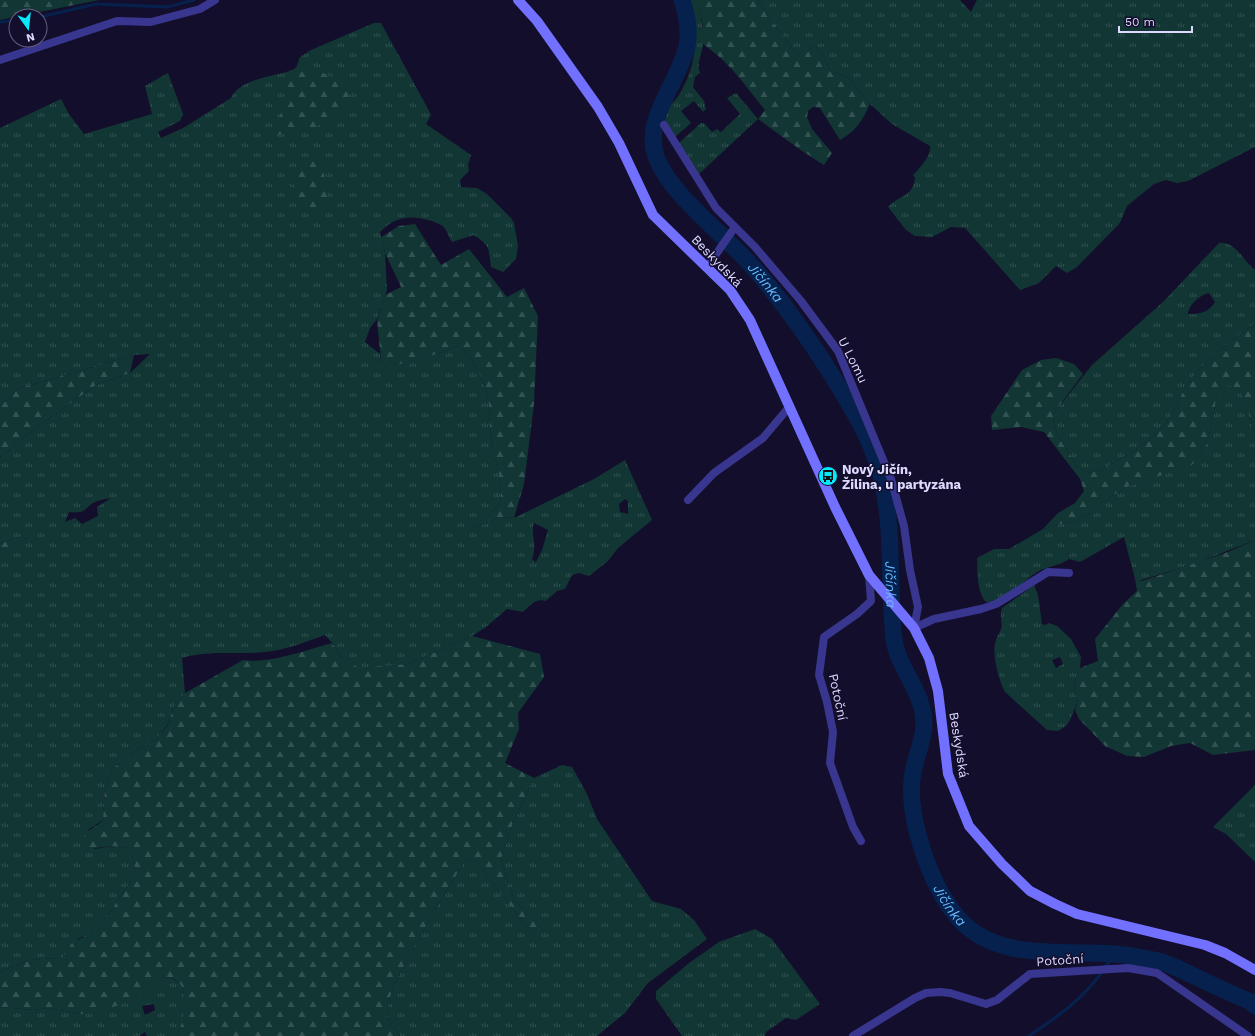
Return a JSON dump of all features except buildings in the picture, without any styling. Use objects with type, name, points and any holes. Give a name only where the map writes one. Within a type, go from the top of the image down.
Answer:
[{"type":"street","points":[[0,60],[117,21],[151,22],[200,9],[215,0]]},
{"type":"street","name":"Beskydská","points":[[518,0],[537,21],[598,107],[618,143],[653,215],[730,290],[750,320],[835,507],[872,578],[914,628],[929,658],[938,691],[946,763],[956,797],[969,826],[1002,864],[1030,891],[1071,912],[1205,945],[1225,953],[1255,970]]},
{"type":"street","name":"U Lomu","points":[[664,125],[716,208],[755,247],[801,301],[838,351],[891,479],[904,526],[910,570],[918,607],[914,628]]},
{"type":"street","points":[[707,267],[735,227]]},
{"type":"street","points":[[688,500],[714,473],[763,438],[790,406]]},
{"type":"street","points":[[914,628],[934,619],[981,609],[996,604],[1048,572],[1069,574]]},
{"type":"street","name":"Potoční","points":[[861,841],[853,827],[830,763],[833,732],[827,702],[819,675],[824,637],[871,601],[872,578]]},
{"type":"street","name":"Potoční","points":[[853,1036],[915,998],[926,993],[950,993],[986,1004],[997,1000],[1030,974],[1128,968],[1158,973],[1248,1036]]},
{"type":"green space","points":[[0,0],[99,0],[48,10],[48,8],[8,8],[8,18],[0,20]]},
{"type":"green space","points":[[687,0],[697,0],[702,22],[703,39],[699,63],[700,73],[695,77],[693,87],[704,101],[706,109],[703,112],[694,101],[681,111],[691,123],[675,137],[663,122],[661,117],[679,95],[686,82],[693,59],[694,38]]},
{"type":"green space","points":[[697,0],[758,0],[767,15],[799,57],[803,57],[814,45],[821,51],[830,70],[850,79],[870,104],[858,125],[851,133],[840,140],[820,108],[813,107],[808,111],[807,117],[812,129],[832,153],[824,165],[758,119],[765,110],[744,83],[722,59],[703,44],[703,25]]},
{"type":"green space","points":[[758,0],[960,0],[971,12],[977,0],[1255,0],[1255,147],[1188,181],[1177,183],[1166,180],[1154,184],[1127,206],[1120,223],[1077,267],[1067,273],[1056,266],[1039,283],[1020,290],[965,228],[951,227],[932,237],[915,236],[906,230],[888,207],[908,193],[911,189],[915,178],[913,175],[927,158],[930,146],[892,124],[870,104],[850,79],[830,70],[821,51],[814,45],[803,57],[799,57],[767,15]]},
{"type":"green space","points":[[374,23],[381,23],[431,115],[426,124],[471,155],[468,165],[469,171],[460,180],[461,187],[477,188],[487,194],[511,218],[514,223],[518,246],[516,259],[503,272],[491,267],[488,248],[474,235],[452,242],[443,226],[430,220],[421,218],[402,218],[391,223],[380,232],[385,253],[387,290],[377,319],[370,328],[365,342],[380,354],[382,368],[440,353],[458,346],[468,355],[477,369],[484,384],[488,398],[491,438],[501,486],[501,494],[499,505],[489,515],[474,526],[475,528],[501,517],[514,518],[594,479],[625,460],[652,520],[618,548],[608,561],[589,576],[579,573],[572,575],[565,589],[557,591],[546,601],[542,600],[536,602],[530,605],[523,612],[507,609],[486,627],[472,636],[408,664],[359,669],[340,656],[325,635],[273,651],[255,653],[213,653],[182,658],[185,693],[173,708],[168,724],[156,740],[137,750],[112,769],[105,787],[103,820],[88,830],[94,849],[113,846],[126,848],[132,855],[135,869],[133,878],[113,909],[90,933],[78,939],[67,954],[57,958],[29,960],[0,972],[0,550],[27,539],[18,537],[0,544],[0,458],[25,436],[96,385],[130,373],[150,354],[134,355],[17,389],[10,399],[0,405],[0,128],[61,99],[69,114],[84,134],[152,114],[145,86],[168,73],[183,114],[180,121],[158,132],[161,138],[183,128],[231,98],[237,90],[245,84],[293,70],[297,66],[300,57],[311,50]],"holes":[[[111,498],[97,507],[98,516],[82,524],[75,518],[65,522],[69,512],[79,512],[85,510],[91,504]],[[625,499],[628,501],[628,514],[620,512],[619,504]],[[534,523],[548,530],[542,550],[536,562],[532,559],[534,553]]]},
{"type":"green space","points":[[308,67],[316,67],[326,75],[349,82],[350,98],[336,119],[311,128],[291,130],[275,137],[274,127],[290,102],[286,91],[287,83]]},
{"type":"green space","points":[[736,93],[758,119],[698,175],[679,147],[680,142],[701,123],[704,123],[712,132],[717,129],[721,132],[740,114],[727,98]]},
{"type":"green space","points":[[317,157],[324,174],[328,205],[311,211],[293,199],[293,170]]},
{"type":"green space","points":[[415,224],[441,265],[469,249],[507,297],[524,288],[538,316],[534,404],[524,484],[514,518],[501,517],[475,528],[473,526],[489,515],[499,505],[501,487],[492,445],[488,398],[484,384],[477,369],[463,349],[458,346],[440,353],[382,369],[377,321],[385,295],[401,287],[385,253],[381,237],[399,226]]},
{"type":"green space","points":[[1219,243],[1230,245],[1255,270],[1255,323],[1203,365],[1189,382],[1167,422],[1157,433],[1138,448],[1114,463],[1093,472],[1083,471],[1076,465],[1058,435],[1054,425],[1053,414],[1092,365],[1163,302]],"holes":[[[1209,293],[1215,302],[1207,311],[1196,314],[1188,314],[1193,303],[1206,294]]]},
{"type":"green space","points":[[1255,323],[1255,433],[1243,397],[1234,387],[1227,386],[1216,401],[1209,436],[1201,454],[1192,465],[1129,486],[1105,500],[1092,513],[1077,520],[1043,529],[1058,513],[1075,503],[1084,491],[1080,479],[1044,432],[1021,427],[992,430],[991,416],[1022,370],[1041,360],[1056,358],[1074,364],[1083,374],[1053,414],[1053,420],[1058,435],[1076,465],[1083,471],[1093,472],[1126,456],[1157,433],[1167,422],[1189,382],[1203,365]]},
{"type":"green space","points":[[134,355],[130,373],[96,385],[25,436],[0,458],[0,405],[10,399],[17,389]]},
{"type":"green space","points":[[1233,385],[1242,394],[1245,400],[1255,433],[1255,540],[1194,564],[1138,581],[1135,579],[1124,537],[1080,562],[1069,559],[1041,570],[1031,576],[1007,596],[993,602],[986,602],[979,586],[977,558],[994,549],[1009,549],[1043,529],[1077,520],[1092,513],[1105,500],[1129,486],[1163,474],[1201,454],[1209,436],[1216,401],[1223,389],[1227,386]]},
{"type":"green space","points":[[18,537],[28,539],[0,550],[0,544]]},
{"type":"green space","points":[[1255,540],[1255,750],[1213,755],[1190,743],[1171,746],[1144,757],[1127,756],[1105,746],[1079,719],[1075,710],[1077,703],[1074,683],[1080,668],[1098,661],[1095,639],[1123,604],[1137,591],[1135,579],[1142,581],[1228,552]]},
{"type":"green space","points":[[1034,585],[1038,595],[1042,624],[1045,625],[1049,623],[1057,626],[1071,639],[1081,657],[1080,668],[1074,683],[1077,703],[1066,726],[1058,731],[1047,730],[1005,692],[998,674],[994,652],[996,640],[1001,630],[1002,608]],"holes":[[[1060,657],[1063,664],[1056,668],[1052,660]]]},
{"type":"green space","points":[[472,636],[540,654],[544,677],[518,713],[519,729],[505,763],[534,778],[513,823],[501,859],[514,900],[544,931],[540,935],[533,935],[474,859],[465,861],[434,911],[393,986],[387,1010],[388,1019],[400,1036],[177,1036],[183,1020],[185,1000],[180,984],[174,979],[164,977],[136,999],[96,1013],[81,1014],[48,1008],[33,1010],[0,1007],[0,972],[29,960],[57,958],[67,954],[71,944],[90,933],[113,909],[133,878],[135,869],[132,855],[126,848],[113,846],[87,849],[82,845],[83,839],[87,832],[103,820],[105,787],[112,769],[137,750],[156,740],[168,725],[173,708],[185,693],[243,660],[254,661],[276,658],[300,653],[332,643],[340,656],[359,668],[408,664]]},
{"type":"green space","points":[[562,765],[572,767],[587,794],[597,819],[652,901],[681,909],[694,920],[707,939],[648,983],[625,1013],[597,1036],[400,1036],[388,1019],[387,1010],[393,986],[434,911],[465,861],[474,859],[533,935],[544,931],[514,900],[501,859],[513,823],[534,778]]},
{"type":"green space","points":[[1255,785],[1255,862],[1226,834],[1213,827]]},
{"type":"green space","points":[[755,929],[772,939],[820,1004],[796,1020],[786,1018],[766,1032],[765,1036],[682,1036],[656,999],[656,991],[689,963],[719,942]]},
{"type":"green space","points":[[164,977],[174,979],[180,984],[184,992],[185,1010],[177,1036],[147,1036],[145,1032],[139,1036],[0,1036],[0,1007],[33,1010],[48,1008],[81,1014],[155,984]],"holes":[[[154,1004],[155,1010],[145,1015],[142,1006]]]},
{"type":"waterway","points":[[48,15],[96,4],[167,7],[194,0]]},
{"type":"waterway","name":"Jičínka","points":[[682,0],[688,23],[687,46],[683,60],[657,116],[653,144],[657,159],[664,173],[686,200],[739,252],[773,291],[824,362],[848,401],[868,439],[878,465],[886,499],[894,639],[899,658],[921,703],[924,721],[923,736],[913,772],[913,809],[923,851],[940,890],[950,907],[961,921],[976,934],[994,942],[1013,948],[1032,951],[1113,954],[1159,961],[1171,965],[1251,1002],[1255,1006]]},
{"type":"waterway","points":[[0,22],[8,21]]},
{"type":"waterway","points":[[1105,967],[1115,954]]},
{"type":"waterway","points":[[1029,1036],[1077,1000],[1102,972]]},
{"type":"place","name":"Nový Jičín, Žilina, u partyzána","points":[[828,476]]}]
